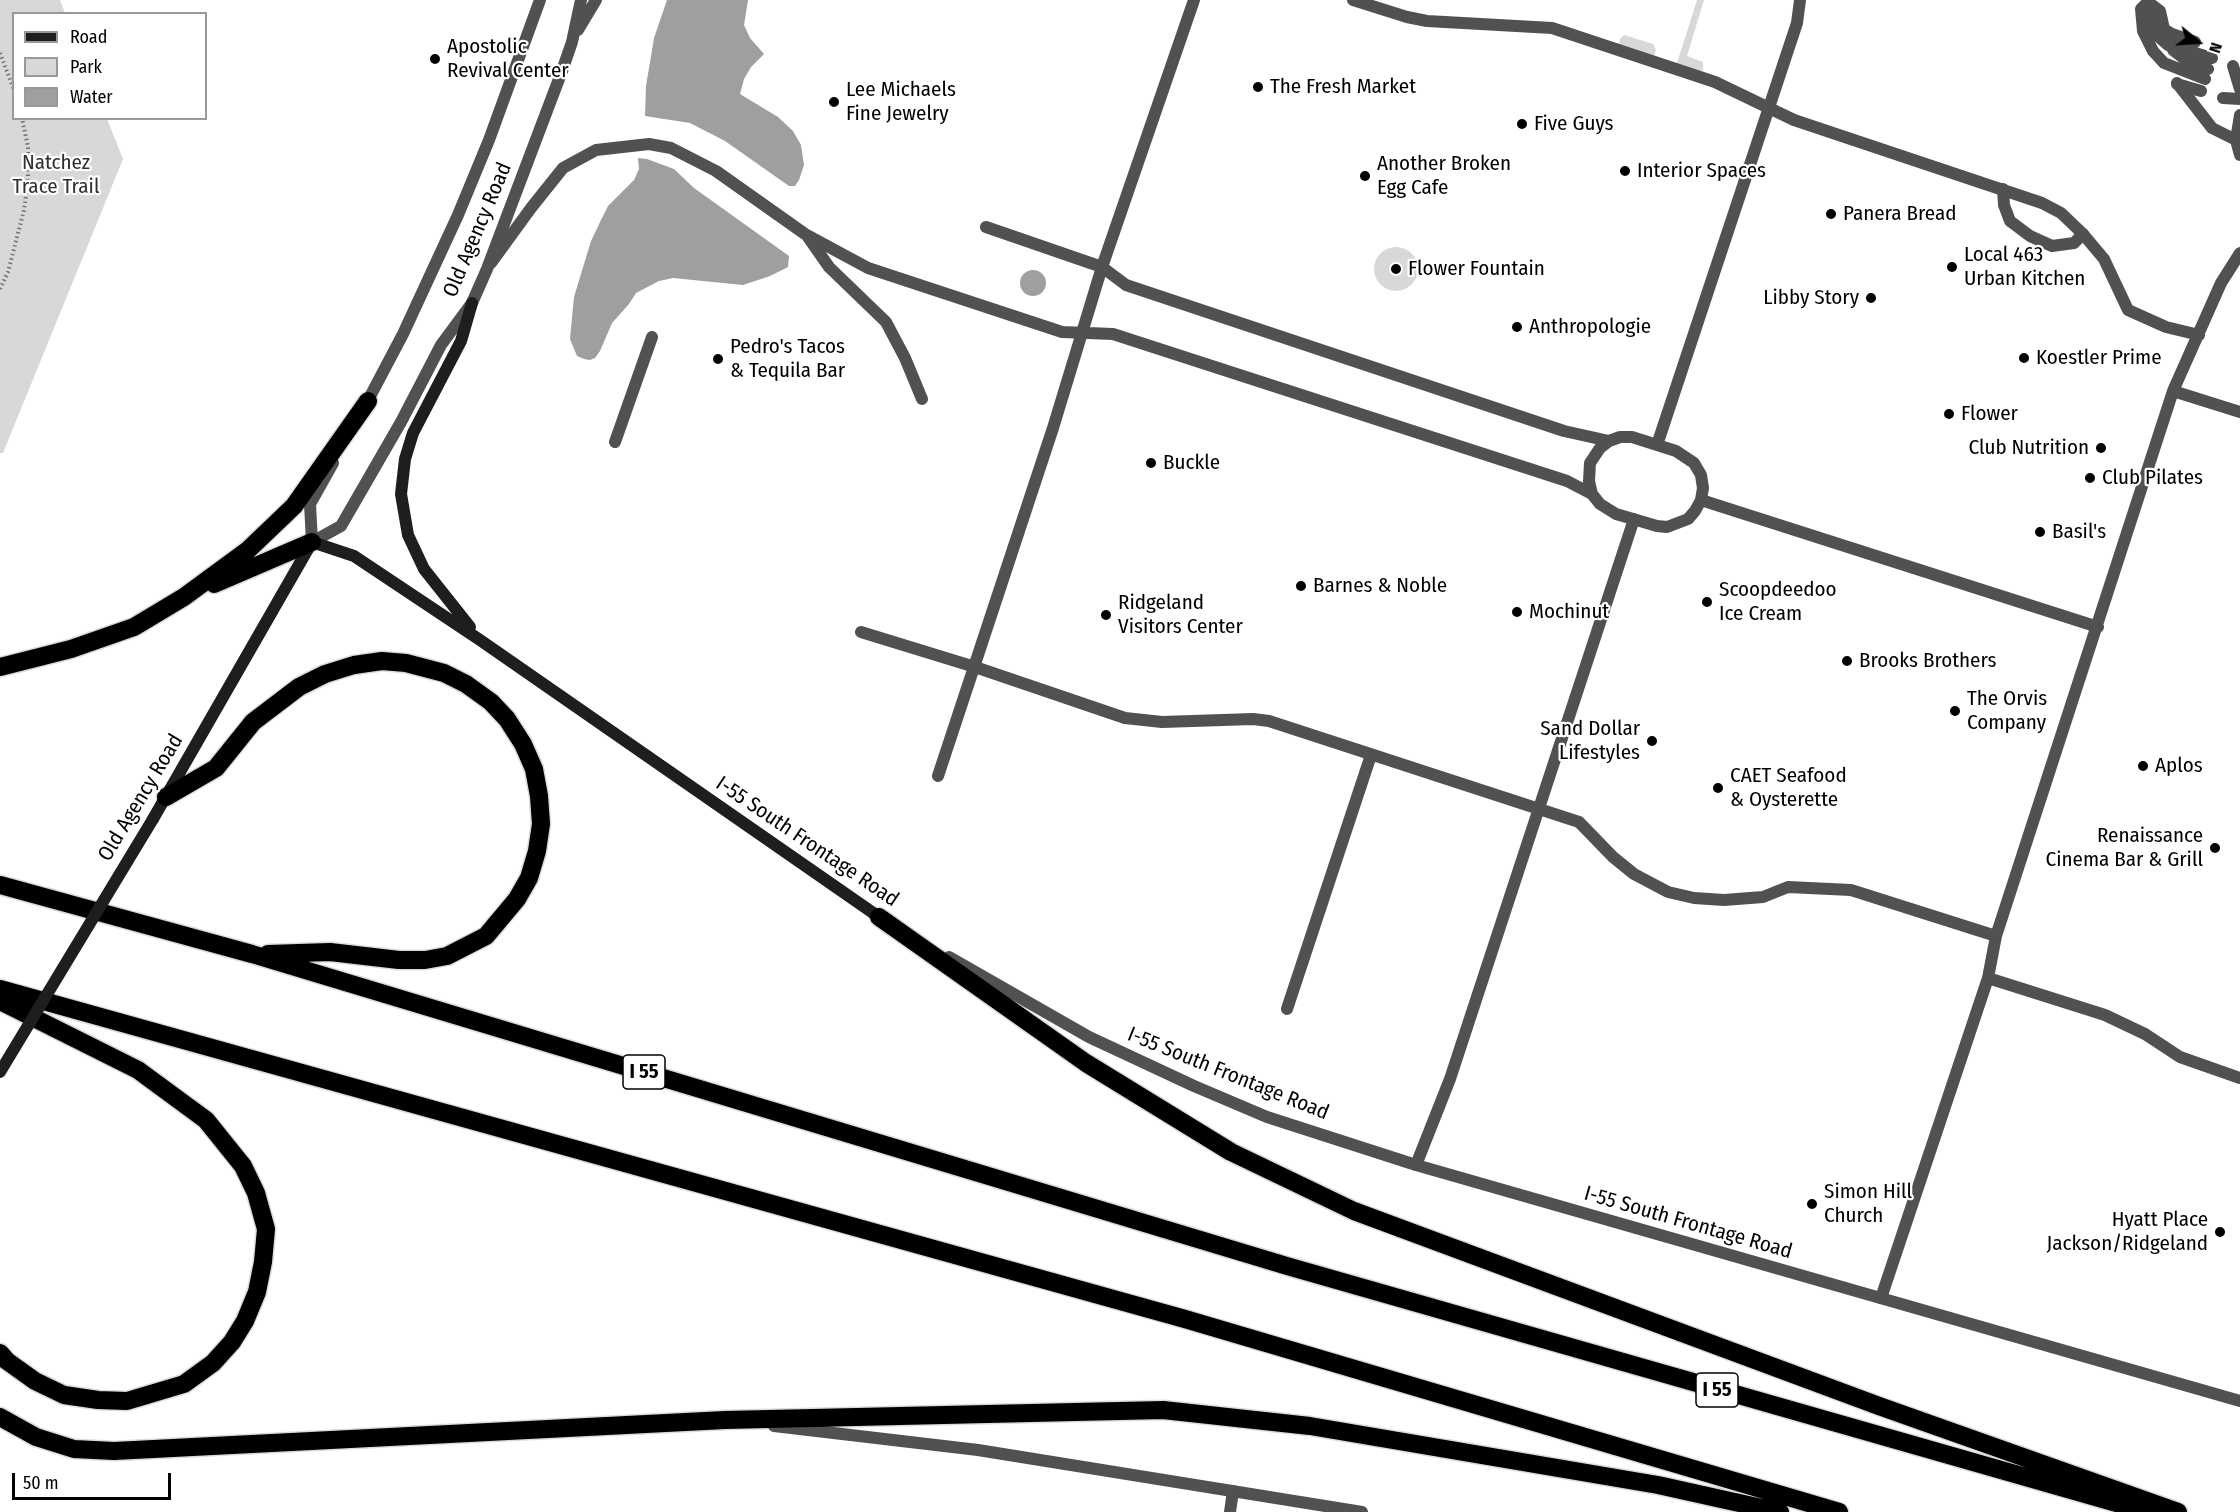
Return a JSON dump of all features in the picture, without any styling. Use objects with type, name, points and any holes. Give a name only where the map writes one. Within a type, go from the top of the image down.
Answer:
[{"type":"highway","points":[[0,667],[71,649],[134,627],[184,597],[248,550],[294,506],[369,400]]},
{"type":"highway","points":[[184,597],[312,542]]},
{"type":"highway","points":[[166,796],[216,768],[253,722],[299,687],[325,674],[354,665],[382,661],[424,667],[444,673],[466,684],[499,711],[524,744],[534,769],[539,796],[541,824],[537,851],[529,878],[517,899],[486,936],[447,956],[426,960],[399,960],[330,952],[252,954]]},
{"type":"highway","name":"I 55","points":[[0,885],[252,954],[1287,1266],[2148,1512]]},
{"type":"highway","points":[[879,917],[1096,1069],[1231,1152],[1353,1211],[1879,1406],[2178,1512]]},
{"type":"highway","points":[[0,989],[1174,1316],[1839,1512]]},
{"type":"highway","points":[[0,1001],[138,1070],[206,1120],[243,1166],[256,1193],[266,1229],[257,1292],[245,1321],[232,1342],[213,1363],[184,1384],[127,1401],[64,1395],[35,1381],[7,1361],[0,1353]]},
{"type":"highway","points":[[0,1417],[36,1437],[74,1449],[114,1450],[725,1420],[1163,1410],[1310,1426],[1658,1485],[1780,1512]]},
{"type":"main road","points":[[472,303],[461,341],[413,433],[405,459],[400,494],[408,535],[424,569],[480,640]]},
{"type":"main road","name":"I-55 South Frontage Road","points":[[312,542],[354,556],[480,640],[879,917]]},
{"type":"main road","name":"Old Agency Road","points":[[0,1072],[153,819],[312,542]]},
{"type":"street","name":"Old Agency Road","points":[[540,0],[489,140],[458,215],[403,334],[369,400],[310,504],[312,542],[341,526],[401,422],[441,345],[472,303],[487,269],[572,42],[581,0]]},
{"type":"street","points":[[572,42],[596,0]]},
{"type":"street","points":[[938,776],[1102,267],[1194,0]]},
{"type":"street","points":[[1353,0],[1427,21],[1552,28],[1715,82],[1794,120],[1832,134],[2042,203],[2061,213],[2104,259],[2128,309],[2166,327],[2199,335]]},
{"type":"street","points":[[1657,445],[1767,107],[1797,23],[1800,0]]},
{"type":"street","points":[[2149,1],[2160,10],[2164,29],[2195,42]]},
{"type":"street","points":[[2149,1],[2152,24],[2160,38],[2206,74]]},
{"type":"street","points":[[2149,1],[2141,9],[2143,30],[2153,51],[2212,128],[2236,140]]},
{"type":"street","points":[[2163,63],[2206,74]]},
{"type":"street","points":[[2177,83],[2206,74]]},
{"type":"street","points":[[2228,82],[2240,89]]},
{"type":"street","points":[[2228,82],[2240,96]]},
{"type":"street","points":[[2228,82],[2240,96]]},
{"type":"street","points":[[2240,115],[2236,140],[2240,155]]},
{"type":"street","points":[[2236,140],[2240,127]]},
{"type":"street","points":[[487,269],[563,168],[596,150],[649,144],[671,148],[716,171],[805,234],[868,268],[1062,332],[1113,334],[1567,481],[1592,494],[1611,512],[1657,526],[1667,527],[1688,519],[1701,500],[1703,488],[1701,475],[1685,455],[1632,437],[1620,437],[1600,448],[1590,463],[1589,481],[1592,494]]},
{"type":"street","points":[[2003,189],[2004,205],[2010,221],[2030,236],[2052,246],[2074,243],[2083,234]]},
{"type":"street","points":[[986,227],[1102,267],[1125,285],[1564,431],[1609,441]]},
{"type":"street","points":[[805,234],[829,267],[886,322],[905,358],[922,399]]},
{"type":"street","points":[[1881,1298],[1988,978],[1996,936],[2173,391],[2221,283],[2240,253]]},
{"type":"street","points":[[615,442],[652,337]]},
{"type":"street","points":[[2173,391],[2240,412]]},
{"type":"street","points":[[1701,500],[2098,627]]},
{"type":"street","points":[[1416,1165],[1450,1079],[1634,519]]},
{"type":"street","points":[[861,632],[975,667],[1125,718],[1162,722],[1254,718],[1269,721],[1579,822],[1612,857],[1634,874],[1668,892],[1694,898],[1724,900],[1763,897],[1788,887],[1851,890],[1996,936]]},
{"type":"street","points":[[1287,1009],[1371,755]]},
{"type":"street","name":"I-55 South Frontage Road","points":[[879,917],[1089,1037],[1194,1086],[1268,1117],[1416,1165],[2240,1401]]},
{"type":"street","points":[[1988,978],[2105,1015],[2145,1035],[2180,1057],[2240,1078]]},
{"type":"street","points":[[725,1420],[978,1450],[1362,1512]]},
{"type":"street","points":[[1230,1512],[1233,1491]]},
{"type":"path","points":[[0,53],[12,85]]},
{"type":"path","points":[[0,289],[17,242],[28,181],[28,147],[22,120]]},
{"type":"green space","name":"Natchez Trace Trail","points":[[0,0],[60,0],[65,12],[12,12],[12,120],[107,120],[123,159],[3,453],[0,453]]},
{"type":"green space","points":[[1697,0],[1704,0],[1687,56],[1703,62],[1703,69],[1700,73],[1679,66],[1677,63]]},
{"type":"green space","points":[[1624,35],[1653,44],[1656,50],[1654,56],[1619,45]]},
{"type":"green space","name":"Flower Fountain","points":[[1396,247],[1412,253],[1418,269],[1412,285],[1396,291],[1380,285],[1374,269],[1380,253]]},
{"type":"water","points":[[667,0],[748,0],[744,25],[750,38],[764,54],[751,67],[744,79],[740,94],[778,117],[793,131],[801,145],[804,165],[795,186],[789,186],[725,141],[690,123],[645,116],[646,86],[654,38]]},
{"type":"water","points":[[638,158],[674,169],[694,188],[789,256],[788,267],[743,285],[673,278],[659,281],[636,293],[612,323],[595,358],[584,359],[577,356],[570,339],[574,297],[591,241],[608,206],[634,180],[639,169]]},
{"type":"water","points":[[1033,270],[1042,274],[1046,283],[1042,292],[1033,296],[1024,292],[1020,283],[1024,274]]},
{"type":"place","name":"Apostolic Revival Center","points":[[435,59]]},
{"type":"place","name":"The Fresh Market","points":[[1258,87]]},
{"type":"place","name":"Lee Michaels Fine Jewelry","points":[[834,102]]},
{"type":"place","name":"Five Guys","points":[[1522,124]]},
{"type":"place","name":"Interior Spaces","points":[[1625,171]]},
{"type":"place","name":"Another Broken Egg Cafe","points":[[1365,176]]},
{"type":"place","name":"Panera Bread","points":[[1831,214]]},
{"type":"place","name":"Local 463 Urban Kitchen","points":[[1952,267]]},
{"type":"place","name":"Flower Fountain","points":[[1396,269]]},
{"type":"place","name":"Libby Story","points":[[1871,298]]},
{"type":"place","name":"Anthropologie","points":[[1517,327]]},
{"type":"place","name":"Koestler Prime","points":[[2024,358]]},
{"type":"place","name":"Pedro's Tacos & Tequila Bar","points":[[718,359]]},
{"type":"place","name":"Flower","points":[[1949,414]]},
{"type":"place","name":"Club Nutrition","points":[[2101,448]]},
{"type":"place","name":"Buckle","points":[[1151,463]]},
{"type":"place","name":"Club Pilates","points":[[2090,478]]},
{"type":"place","name":"Basil's","points":[[2040,532]]},
{"type":"place","name":"Barnes & Noble","points":[[1301,586]]},
{"type":"place","name":"Scoopdeedoo Ice Cream","points":[[1707,602]]},
{"type":"place","name":"Mochinut","points":[[1517,612]]},
{"type":"place","name":"Ridgeland Visitors Center","points":[[1106,615]]},
{"type":"place","name":"Brooks Brothers","points":[[1847,661]]},
{"type":"place","name":"The Orvis Company","points":[[1955,711]]},
{"type":"place","name":"Sand Dollar Lifestyles","points":[[1652,741]]},
{"type":"place","name":"Aplos","points":[[2143,766]]},
{"type":"place","name":"CAET Seafood & Oysterette","points":[[1718,788]]},
{"type":"place","name":"Renaissance Cinema Bar & Grill","points":[[2215,848]]},
{"type":"place","name":"Simon Hill Church","points":[[1812,1204]]},
{"type":"place","name":"Hyatt Place Jackson/Ridgeland","points":[[2220,1232]]}]
